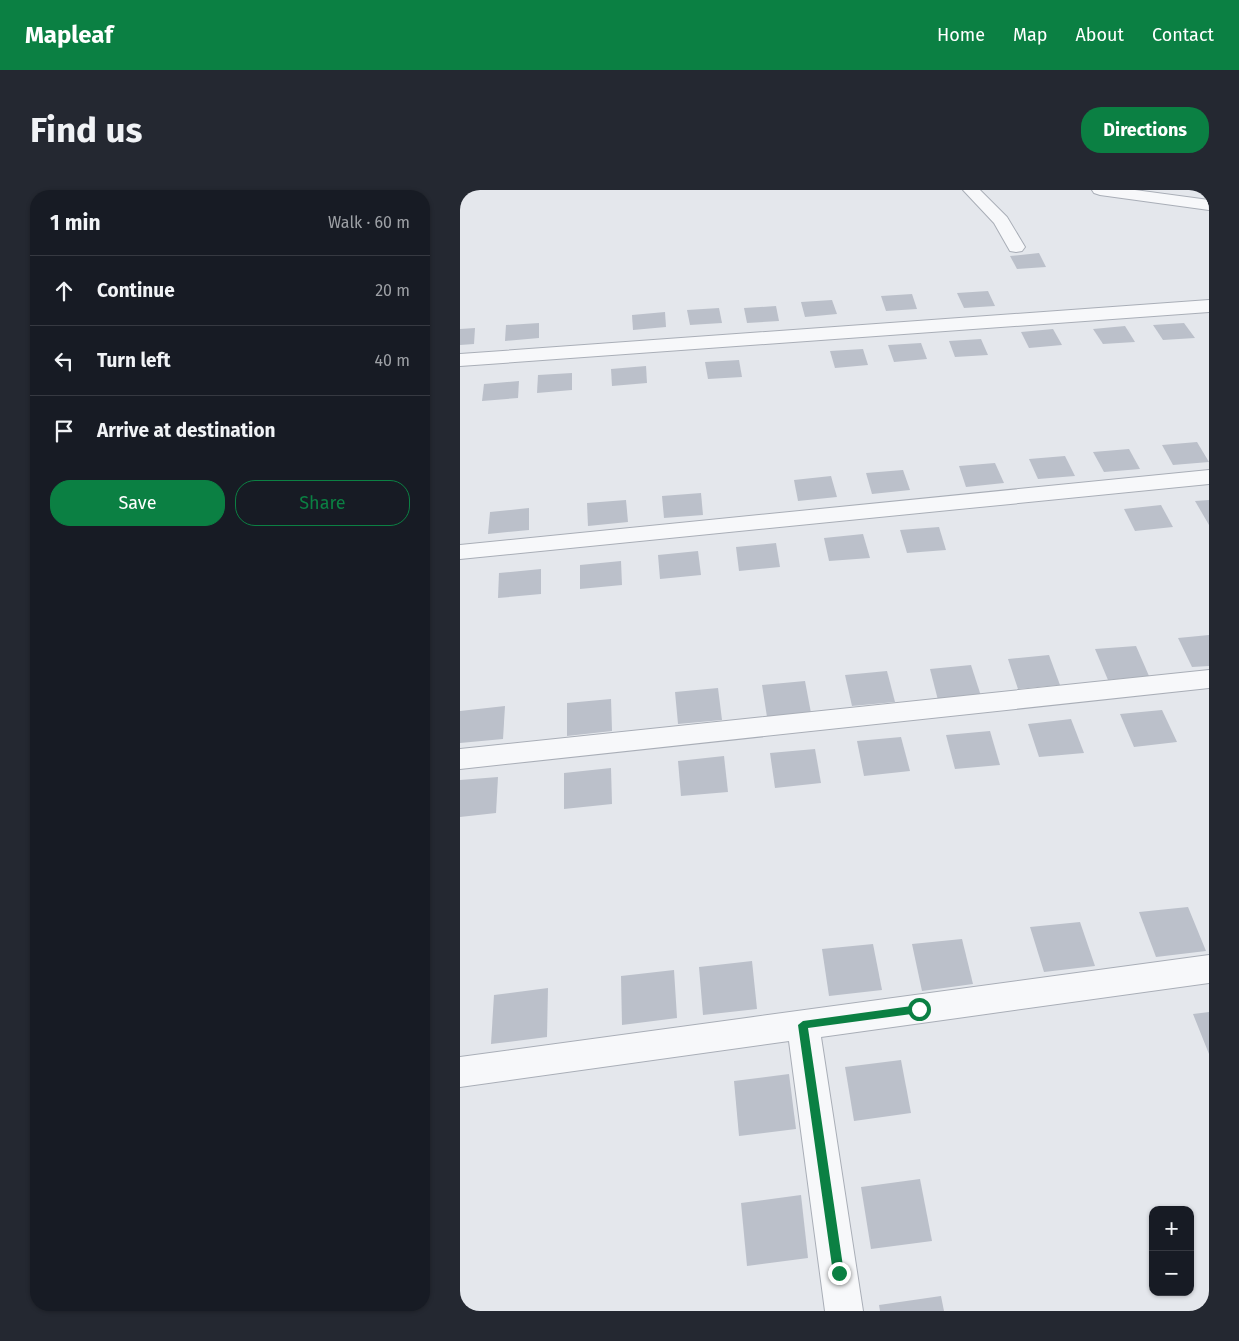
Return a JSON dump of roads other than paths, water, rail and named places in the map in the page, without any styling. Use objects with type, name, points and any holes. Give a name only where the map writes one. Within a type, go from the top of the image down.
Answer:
[{"type":"street","points":[[971,190],[1001,221],[1016,247]]},
{"type":"street","points":[[1100,190],[1209,205]]},
{"type":"street","points":[[460,360],[1209,306]]},
{"type":"street","points":[[460,552],[1209,477]]},
{"type":"street","points":[[460,759],[1209,679]]},
{"type":"street","points":[[460,1072],[1209,969]]},
{"type":"street","points":[[803,1025],[844,1311]]}]
